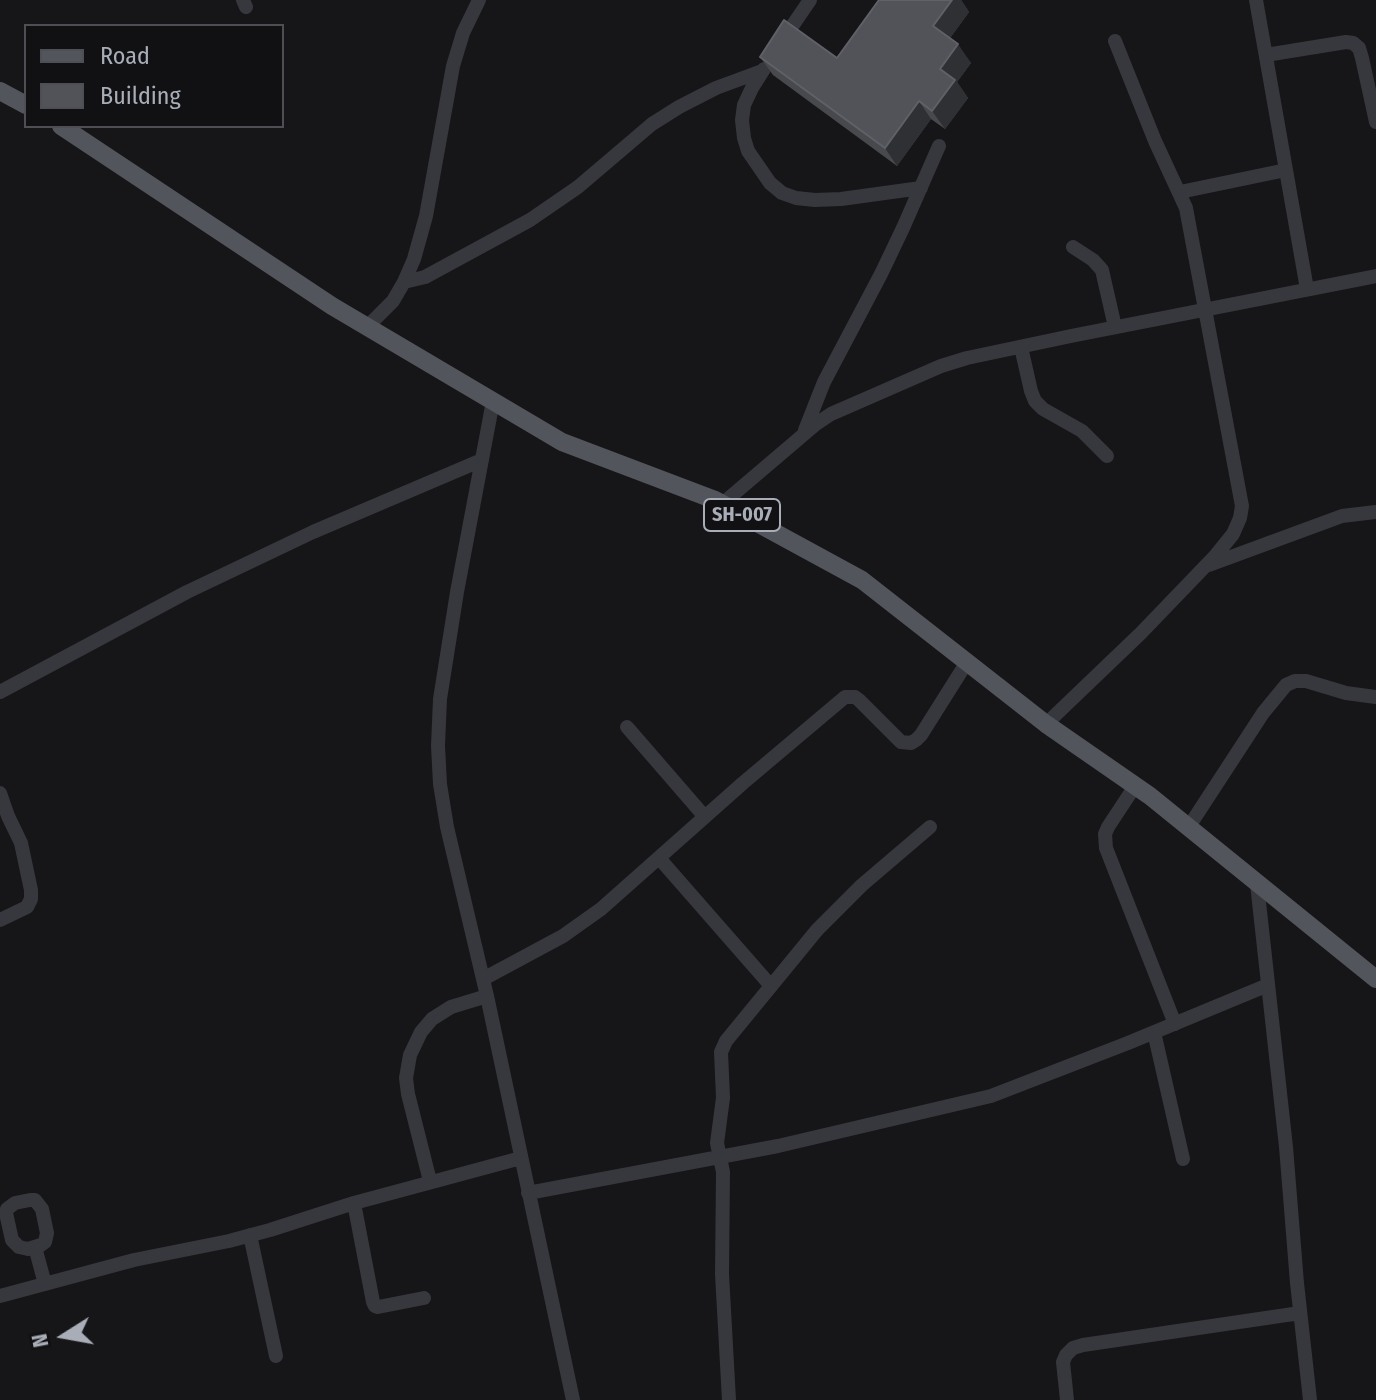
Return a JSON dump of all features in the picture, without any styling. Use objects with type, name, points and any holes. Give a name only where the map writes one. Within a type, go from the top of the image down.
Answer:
[{"type":"main road","points":[[0,91],[24,104]]},
{"type":"main road","name":"SH-007","points":[[64,128],[332,306],[562,442],[722,504],[862,580],[1046,724],[1135,786],[1376,979]]},
{"type":"street","points":[[367,327],[393,301],[414,259],[426,216],[453,66],[463,33],[479,0]]},
{"type":"street","points":[[810,0],[769,60],[744,105],[742,120],[748,151],[770,183],[782,193],[796,198],[841,199],[921,188]]},
{"type":"street","points":[[1256,0],[1307,289]]},
{"type":"street","points":[[1046,724],[1206,566],[1233,534],[1242,506],[1186,208],[1115,41]]},
{"type":"street","points":[[1266,55],[1353,43],[1359,48],[1362,58],[1376,122]]},
{"type":"street","points":[[404,282],[425,277],[530,220],[578,187],[652,124],[769,60]]},
{"type":"street","points":[[804,434],[824,382],[881,274],[939,146]]},
{"type":"street","points":[[1180,192],[1286,170]]},
{"type":"street","points":[[1073,247],[1102,270],[1115,327]]},
{"type":"street","points":[[722,504],[831,414],[941,366],[1115,327],[1376,276]]},
{"type":"street","points":[[1021,347],[1035,401],[1043,409],[1082,431],[1107,456]]},
{"type":"street","points":[[493,401],[440,699],[440,784],[573,1400]]},
{"type":"street","points":[[0,692],[201,586],[313,532],[482,460]]},
{"type":"street","points":[[1206,566],[1342,516],[1376,512]]},
{"type":"street","points":[[483,979],[563,936],[601,909],[845,697],[855,697],[901,742],[911,743],[921,735],[967,662]]},
{"type":"street","points":[[1188,828],[1263,713],[1286,685],[1306,681],[1373,701]]},
{"type":"street","points":[[627,727],[705,817]]},
{"type":"street","points":[[1135,786],[1108,827],[1104,841],[1175,1024]]},
{"type":"street","points":[[0,793],[4,818],[21,843],[31,890],[27,907],[0,920]]},
{"type":"street","points":[[729,1400],[722,1274],[723,1172],[717,1136],[723,1098],[721,1052],[726,1041],[817,930],[862,885],[930,827]]},
{"type":"street","points":[[659,858],[771,986]]},
{"type":"street","points":[[1257,884],[1310,1400]]},
{"type":"street","points":[[528,1193],[720,1158],[991,1096],[1268,985]]},
{"type":"street","points":[[430,1181],[408,1094],[406,1078],[410,1055],[421,1032],[432,1019],[451,1007],[487,996]]},
{"type":"street","points":[[1154,1032],[1183,1159]]},
{"type":"street","points":[[0,1296],[134,1260],[250,1235],[430,1181],[521,1158]]},
{"type":"street","points":[[354,1203],[375,1306],[424,1298]]},
{"type":"street","points":[[250,1235],[276,1356]]},
{"type":"street","points":[[35,1247],[45,1284]]},
{"type":"street","points":[[1067,1400],[1063,1362],[1073,1348],[1300,1313]]},
{"type":"building","points":[[879,0],[952,0],[933,26],[958,44],[940,69],[955,80],[932,111],[919,101],[885,148],[760,57],[784,20],[837,58]]}]
